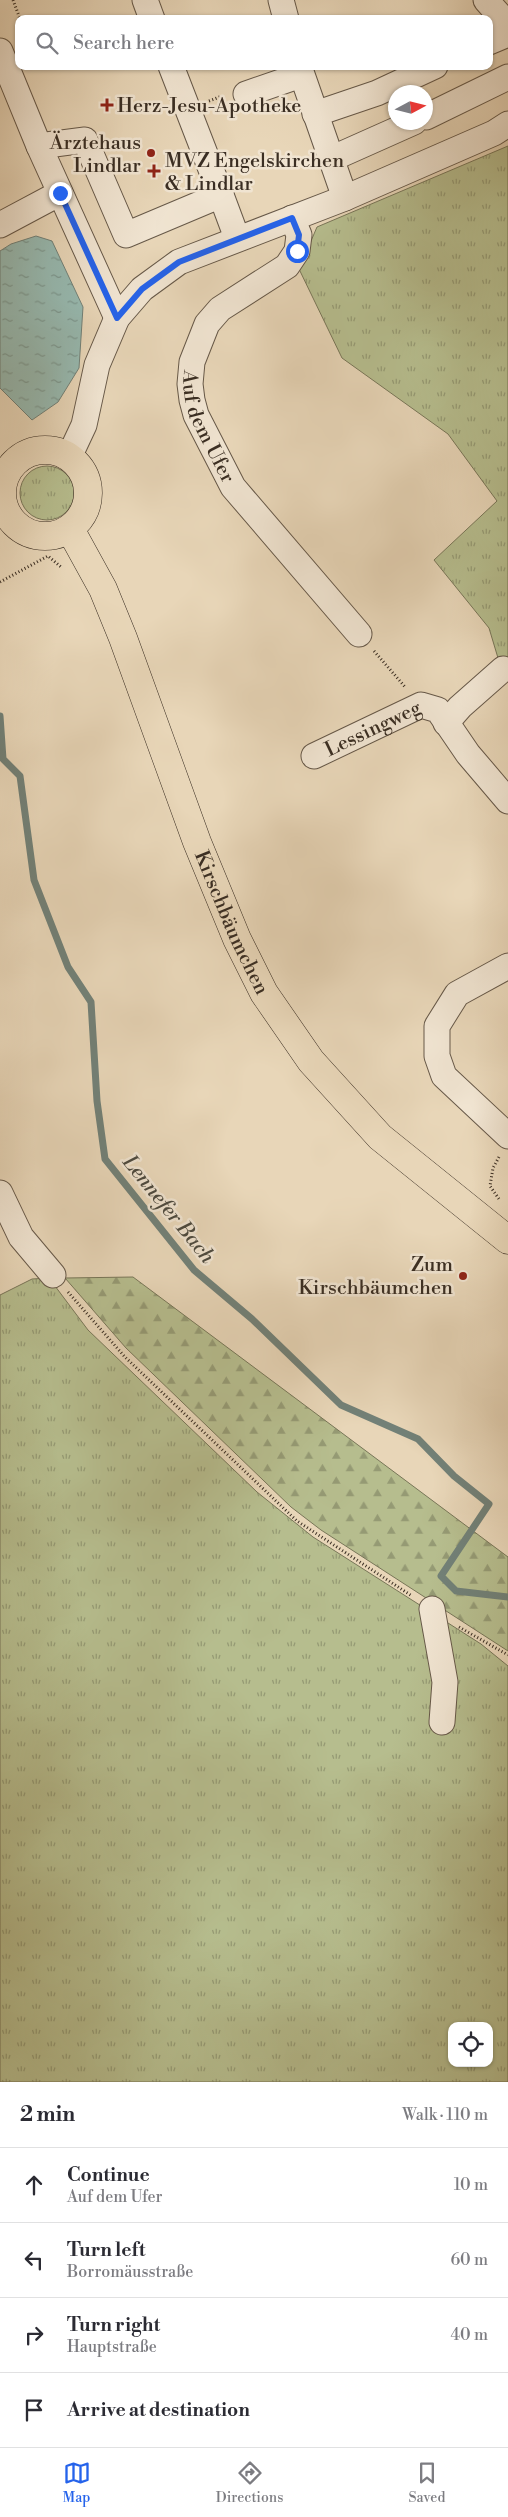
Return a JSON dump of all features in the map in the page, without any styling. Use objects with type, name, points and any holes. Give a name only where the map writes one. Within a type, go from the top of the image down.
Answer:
[{"type":"main road","points":[[41,450],[56,451],[69,457],[81,469],[88,484],[88,501],[82,517],[70,529],[59,534],[40,536],[22,530],[12,522],[5,511],[3,485],[7,455],[26,454],[41,450]]},
{"type":"main road","name":"Kirschbäumchen","points":[[70,529],[88,562],[123,638],[197,842],[233,930],[264,993],[311,1061],[380,1137],[502,1235]]},
{"type":"street","points":[[145,0],[151,15]]},
{"type":"street","points":[[282,0],[285,15]]},
{"type":"street","points":[[486,0],[508,25]]},
{"type":"street","points":[[493,40],[508,34]]},
{"type":"street","points":[[0,51],[8,94],[38,146],[117,318]]},
{"type":"street","points":[[173,70],[237,238]]},
{"type":"street","points":[[315,114],[377,93],[426,70]]},
{"type":"street","points":[[237,94],[300,71],[345,198]]},
{"type":"street","points":[[433,114],[508,77]]},
{"type":"street","points":[[69,457],[84,425],[97,364],[117,318],[142,289],[179,262],[237,238],[345,198],[494,133],[508,124]]},
{"type":"street","points":[[331,159],[396,130]]},
{"type":"street","points":[[38,146],[85,140],[126,235],[221,195]]},
{"type":"street","points":[[0,225],[60,193]]},
{"type":"street","name":"Auf dem Ufer","points":[[292,218],[299,235],[297,251],[287,266],[220,309],[207,324],[192,362],[190,384],[192,400],[196,416],[233,487],[359,634]]},
{"type":"street","points":[[446,723],[460,707],[503,670]]},
{"type":"street","name":"Lessingweg","points":[[314,756],[420,706],[438,710],[468,754],[508,801]]},
{"type":"street","points":[[505,1134],[444,1076],[437,1056],[437,1026],[457,994],[508,966]]},
{"type":"street","points":[[0,1193],[21,1237],[53,1274]]},
{"type":"street","points":[[432,1609],[445,1682],[442,1722]]},
{"type":"path","points":[[13,0],[19,15]]},
{"type":"path","points":[[188,110],[237,94]]},
{"type":"path","points":[[0,582],[48,556],[68,572],[88,562]]},
{"type":"path","points":[[359,634],[420,706]]},
{"type":"path","points":[[502,1235],[502,1203],[490,1186],[493,1168],[502,1149],[505,1134]]},
{"type":"path","points":[[53,1274],[126,1357],[297,1521],[432,1609],[508,1655]]},
{"type":"green space","points":[[508,146],[508,666],[498,658],[489,628],[434,560],[497,501],[448,434],[342,358],[299,269],[317,227]]},
{"type":"green space","points":[[42,466],[52,466],[62,470],[70,478],[74,493],[70,508],[62,516],[52,520],[42,520],[32,516],[24,508],[20,498],[20,488],[24,478],[32,470]]},
{"type":"green space","points":[[133,1277],[508,1557],[508,1651],[321,1530],[291,1507],[126,1348],[65,1278]]},
{"type":"green space","points":[[49,1278],[88,1330],[257,1492],[313,1537],[481,1644],[508,1666],[508,2082],[0,2082],[0,1295],[32,1279]]},
{"type":"water","points":[[36,236],[52,241],[83,307],[79,368],[58,402],[32,420],[0,388],[0,251],[11,244]]},
{"type":"waterway","name":"Lennefer Bach","points":[[0,716],[3,759],[20,776],[34,880],[68,967],[91,1002],[97,1101],[105,1159],[194,1270],[252,1319],[341,1405],[418,1439],[454,1476],[489,1504],[441,1576],[456,1591],[508,1597]]},
{"type":"place","name":"Herz-Jesu-Apotheke","points":[[107,105]]},
{"type":"place","name":"Ärztehaus Lindlar","points":[[151,153]]},
{"type":"place","name":"MVZ Engelskirchen & Lindlar","points":[[154,171]]},
{"type":"place","name":"Zum Kirschbäumchen","points":[[463,1276]]},
{"type":"route","points":[[60,193],[117,318],[142,289],[179,262],[292,218],[299,235],[297,251]]}]
